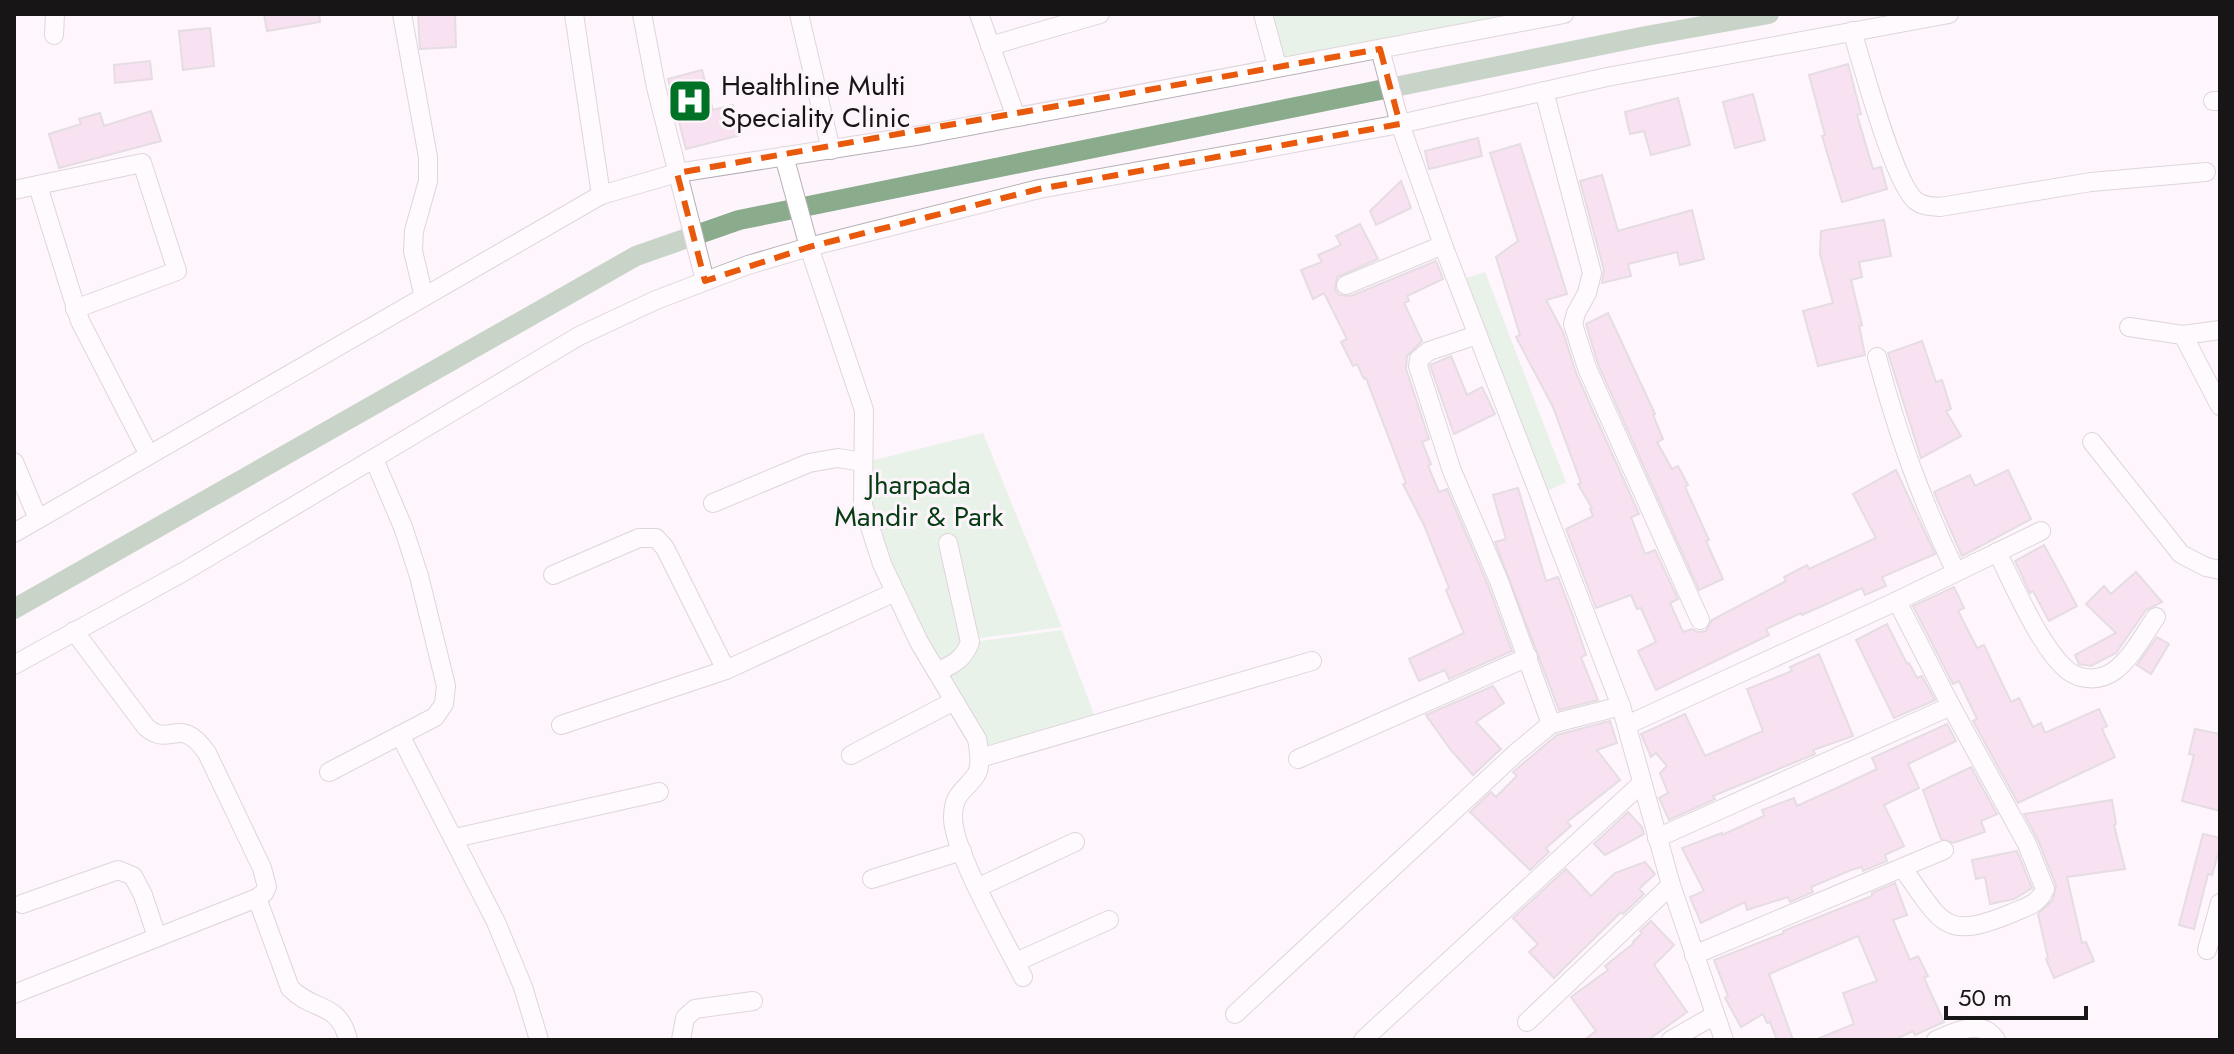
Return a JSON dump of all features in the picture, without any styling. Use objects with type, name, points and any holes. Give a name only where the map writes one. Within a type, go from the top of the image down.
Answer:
[{"type":"street","points":[[54,35],[55,14]]},
{"type":"street","points":[[402,14],[428,157],[428,181],[414,231],[413,251],[424,297]]},
{"type":"street","points":[[574,14],[601,195]]},
{"type":"street","points":[[642,14],[677,173],[705,281]]},
{"type":"street","points":[[799,14],[831,150]]},
{"type":"street","points":[[979,14],[1016,117]]},
{"type":"street","points":[[990,46],[1100,14]]},
{"type":"street","points":[[1263,14],[1277,66]]},
{"type":"street","points":[[14,533],[601,195],[677,173],[831,150],[1016,117],[1564,14]]},
{"type":"street","points":[[14,665],[185,571],[579,336],[656,300],[748,265],[1039,189],[1399,123],[1544,91],[1949,14]]},
{"type":"street","points":[[1852,31],[1885,135],[1906,188],[1914,200],[1925,206],[1940,207],[2091,182],[2206,172]]},
{"type":"street","points":[[1380,49],[1399,123],[1443,245],[1621,706],[1671,885],[1724,1040]]},
{"type":"street","points":[[1544,91],[1592,273],[1573,324],[1587,368],[1700,620]]},
{"type":"street","points":[[784,156],[809,247],[864,410],[863,505],[882,564],[919,642],[977,739],[980,758],[977,774],[961,790],[953,820],[962,851],[1019,970],[1109,920]]},
{"type":"street","points":[[14,190],[142,163],[177,271],[75,309]]},
{"type":"street","points":[[38,186],[75,309],[91,347],[149,455]]},
{"type":"street","points":[[1346,285],[1443,245]]},
{"type":"street","points":[[2129,327],[2183,335],[2220,330]]},
{"type":"street","points":[[1477,335],[1429,351],[1419,359],[1418,366],[1452,471],[1528,657],[1551,724]]},
{"type":"street","points":[[2183,335],[2220,406]]},
{"type":"street","points":[[1877,357],[1908,462],[1956,572]]},
{"type":"street","points":[[2092,442],[2181,554],[2206,567],[2220,570]]},
{"type":"street","points":[[713,503],[809,463],[838,458],[863,462]]},
{"type":"street","points":[[329,772],[435,717],[444,704],[446,686],[419,576],[403,527],[374,459]]},
{"type":"street","points":[[14,462],[38,519]]},
{"type":"street","points":[[1627,725],[2041,531]]},
{"type":"street","points":[[553,575],[639,538],[656,538],[665,548],[726,670]]},
{"type":"street","points":[[937,672],[966,654],[970,642],[948,543]]},
{"type":"street","points":[[1997,552],[2054,655],[2069,671],[2083,678],[2099,678],[2115,671],[2156,617]]},
{"type":"street","points":[[561,725],[726,670],[895,592]]},
{"type":"street","points":[[1897,601],[2027,844],[2045,889],[2041,899],[2029,906],[1966,928],[1952,925],[1936,913],[1903,869]]},
{"type":"street","points":[[14,994],[264,893],[266,880],[207,753],[190,734],[180,732],[163,736],[146,727],[74,631]]},
{"type":"street","points":[[1298,759],[1528,657]]},
{"type":"street","points":[[980,758],[1312,661]]},
{"type":"street","points":[[851,755],[954,701]]},
{"type":"street","points":[[1235,1014],[1495,771],[1551,724],[1621,706]]},
{"type":"street","points":[[1657,838],[1951,706]]},
{"type":"street","points":[[400,735],[455,838],[501,935],[523,987],[539,1040]]},
{"type":"street","points":[[1363,1040],[1641,784]]},
{"type":"street","points":[[455,838],[659,792]]},
{"type":"street","points":[[979,887],[1075,842]]},
{"type":"street","points":[[1694,955],[1944,850]]},
{"type":"street","points":[[872,879],[962,851]]},
{"type":"street","points":[[22,904],[118,870],[133,876],[157,937]]},
{"type":"street","points":[[1527,1022],[1671,885]]},
{"type":"street","points":[[257,898],[290,988],[298,997],[328,1008],[339,1017],[348,1040]]},
{"type":"street","points":[[2207,950],[2220,903]]},
{"type":"street","points":[[681,1040],[685,1018],[695,1009],[753,1001]]},
{"type":"street","points":[[1671,1040],[1715,1015]]},
{"type":"street","points":[[1936,1040],[1969,1027],[1981,1027],[1991,1032],[1996,1040]]},
{"type":"highlighted area","points":[[1380,49],[1400,124],[1039,189],[809,247],[705,281],[677,173]]},
{"type":"green space","points":[[1265,14],[1513,14],[1277,59]]},
{"type":"green space","points":[[1485,272],[1566,482],[1544,493],[1464,279]]},
{"type":"green space","name":"Jharpada Mandir & Park","points":[[983,433],[1062,627],[973,639],[938,668],[898,591],[866,505],[866,462]]},
{"type":"green space","points":[[1062,630],[1097,722],[981,756],[939,673],[974,642]]},
{"type":"building","points":[[264,14],[319,14],[320,22],[267,31]]},
{"type":"building","points":[[418,14],[455,14],[456,47],[420,49]]},
{"type":"building","points":[[210,28],[214,66],[183,70],[179,31]]},
{"type":"building","points":[[150,61],[152,79],[115,83],[114,65]]},
{"type":"building","points":[[1848,64],[1861,114],[1857,115],[1873,169],[1881,167],[1887,189],[1842,202],[1822,136],[1825,135],[1809,75]]},
{"type":"building","points":[[702,70],[713,110],[733,105],[740,135],[686,149],[668,79]]},
{"type":"building","points":[[1753,94],[1765,140],[1735,148],[1723,102]]},
{"type":"building","points":[[1678,98],[1690,145],[1651,155],[1644,131],[1630,134],[1625,112]]},
{"type":"building","points":[[151,111],[161,141],[59,168],[49,134],[81,124],[79,119],[100,113],[104,126]]},
{"type":"building","points":[[1478,138],[1482,156],[1429,169],[1425,151]]},
{"type":"building","points":[[1520,144],[1567,294],[1546,300],[1563,332],[1576,373],[1639,514],[1631,517],[1645,554],[1655,550],[1678,599],[1670,603],[1683,632],[1692,629],[1706,631],[1712,620],[1786,581],[1784,577],[1876,538],[1853,494],[1896,470],[1935,554],[1882,577],[1886,586],[1865,595],[1862,588],[1801,613],[1766,629],[1769,635],[1656,690],[1638,651],[1656,642],[1641,608],[1637,609],[1631,595],[1596,608],[1566,529],[1593,516],[1592,508],[1578,484],[1581,483],[1553,407],[1516,337],[1520,335],[1496,257],[1518,241],[1490,153]]},
{"type":"building","points":[[1602,175],[1618,231],[1692,210],[1704,259],[1680,265],[1677,252],[1628,264],[1631,276],[1602,283],[1604,270],[1580,181]]},
{"type":"building","points":[[1401,181],[1411,208],[1376,225],[1370,211]]},
{"type":"building","points":[[1884,220],[1891,256],[1859,262],[1862,277],[1851,280],[1862,325],[1859,326],[1865,355],[1818,366],[1803,311],[1833,303],[1820,254],[1821,231]]},
{"type":"building","points":[[1360,224],[1378,259],[1337,277],[1335,289],[1339,295],[1351,296],[1436,261],[1443,279],[1407,296],[1409,301],[1404,303],[1422,341],[1407,356],[1406,369],[1429,439],[1422,442],[1431,464],[1428,466],[1439,492],[1447,489],[1512,651],[1449,679],[1445,670],[1419,681],[1409,659],[1464,633],[1446,590],[1449,588],[1424,525],[1403,484],[1406,483],[1366,378],[1357,364],[1353,366],[1341,342],[1347,339],[1324,293],[1313,299],[1301,270],[1322,262],[1318,255],[1341,245],[1336,236]]},
{"type":"building","points":[[1608,313],[1655,414],[1663,439],[1657,442],[1672,469],[1678,466],[1688,485],[1685,487],[1723,579],[1699,590],[1598,364],[1586,324]]},
{"type":"building","points":[[1922,341],[1936,382],[1942,380],[1951,409],[1946,411],[1961,436],[1921,458],[1888,353]]},
{"type":"building","points":[[1451,356],[1467,395],[1482,387],[1495,414],[1454,434],[1430,365]]},
{"type":"building","points":[[2008,470],[2031,519],[1962,556],[1934,492],[1970,475],[1975,486]]},
{"type":"building","points":[[1518,488],[1546,581],[1558,577],[1586,655],[1581,657],[1598,700],[1559,710],[1495,542],[1506,539],[1493,495]]},
{"type":"building","points":[[2044,545],[2077,606],[2049,621],[2033,591],[2030,593],[2015,561]]},
{"type":"building","points":[[2136,572],[2162,602],[2146,610],[2116,653],[2091,666],[2079,664],[2075,655],[2116,633],[2086,604],[2104,586],[2111,594]]},
{"type":"building","points":[[1954,587],[1964,608],[1958,611],[1977,648],[1984,645],[2011,702],[2019,698],[2033,727],[2041,723],[2045,733],[2099,709],[2107,726],[2102,729],[2115,757],[2018,803],[1973,721],[1977,719],[1959,681],[1953,684],[1913,606]]},
{"type":"building","points":[[1887,624],[1907,664],[1917,678],[1922,676],[1935,700],[1894,718],[1856,640]]},
{"type":"building","points":[[2157,637],[2169,644],[2151,674],[2137,665]]},
{"type":"building","points":[[1819,654],[1853,736],[1813,750],[1815,754],[1713,796],[1715,799],[1669,820],[1659,798],[1668,793],[1660,773],[1667,766],[1656,753],[1651,757],[1641,734],[1685,714],[1705,756],[1763,731],[1747,689],[1792,671],[1790,667]]},
{"type":"building","points":[[1493,686],[1504,703],[1476,722],[1501,749],[1473,775],[1426,715]]},
{"type":"building","points":[[1610,721],[1617,743],[1597,750],[1620,780],[1567,822],[1571,826],[1546,848],[1549,852],[1530,870],[1470,812],[1491,792],[1496,797],[1517,776],[1513,772],[1557,735]]},
{"type":"building","points":[[1947,724],[1956,741],[1908,764],[1919,788],[1884,805],[1904,846],[1885,855],[1887,861],[1863,871],[1862,867],[1851,870],[1811,887],[1813,892],[1790,902],[1788,897],[1747,910],[1745,902],[1701,923],[1690,897],[1704,891],[1682,848],[1722,835],[1764,816],[1762,810],[1794,798],[1797,806],[1839,787],[1877,769],[1872,758]]},
{"type":"building","points":[[2195,729],[2220,734],[2220,811],[2182,801],[2194,755],[2189,754]]},
{"type":"building","points":[[1971,767],[1997,814],[1981,821],[1985,832],[1953,843],[1941,839],[1923,790]]},
{"type":"building","points":[[2112,800],[2114,825],[2125,869],[2067,877],[2082,943],[2086,942],[2094,961],[2054,978],[2046,959],[2038,914],[2053,900],[2056,885],[2024,814]]},
{"type":"building","points":[[1628,812],[1642,827],[1644,834],[1605,855],[1594,844]]},
{"type":"building","points":[[2203,834],[2220,838],[2220,847],[2212,875],[2208,874],[2194,929],[2179,925]]},
{"type":"building","points":[[2017,851],[2032,888],[2014,899],[1990,904],[1985,877],[1976,879],[1972,860]]},
{"type":"building","points":[[1645,862],[1655,874],[1639,889],[1644,894],[1623,914],[1621,912],[1554,978],[1529,952],[1538,944],[1513,918],[1566,869],[1591,896],[1615,873]]},
{"type":"building","points":[[1895,883],[1907,915],[1893,920],[1910,960],[1918,956],[1928,976],[1924,978],[1944,1022],[1915,1035],[1913,1031],[1894,1040],[1815,1040],[1854,1024],[1843,993],[1877,981],[1858,936],[1769,974],[1793,1040],[1777,1040],[1763,1014],[1741,1027],[1725,998],[1728,996],[1714,960],[1872,896],[1872,893]]},
{"type":"building","points":[[1651,921],[1674,945],[1654,965],[1687,1012],[1648,1040],[1584,1040],[1596,1031],[1571,997],[1608,970],[1605,966],[1634,943],[1642,933],[1640,931]]},
{"type":"waterway","points":[[14,609],[636,256],[739,220],[1646,36],[1769,14]]},
{"type":"place","name":"Healthline Multi Speciality Clinic","points":[[690,101]]}]
